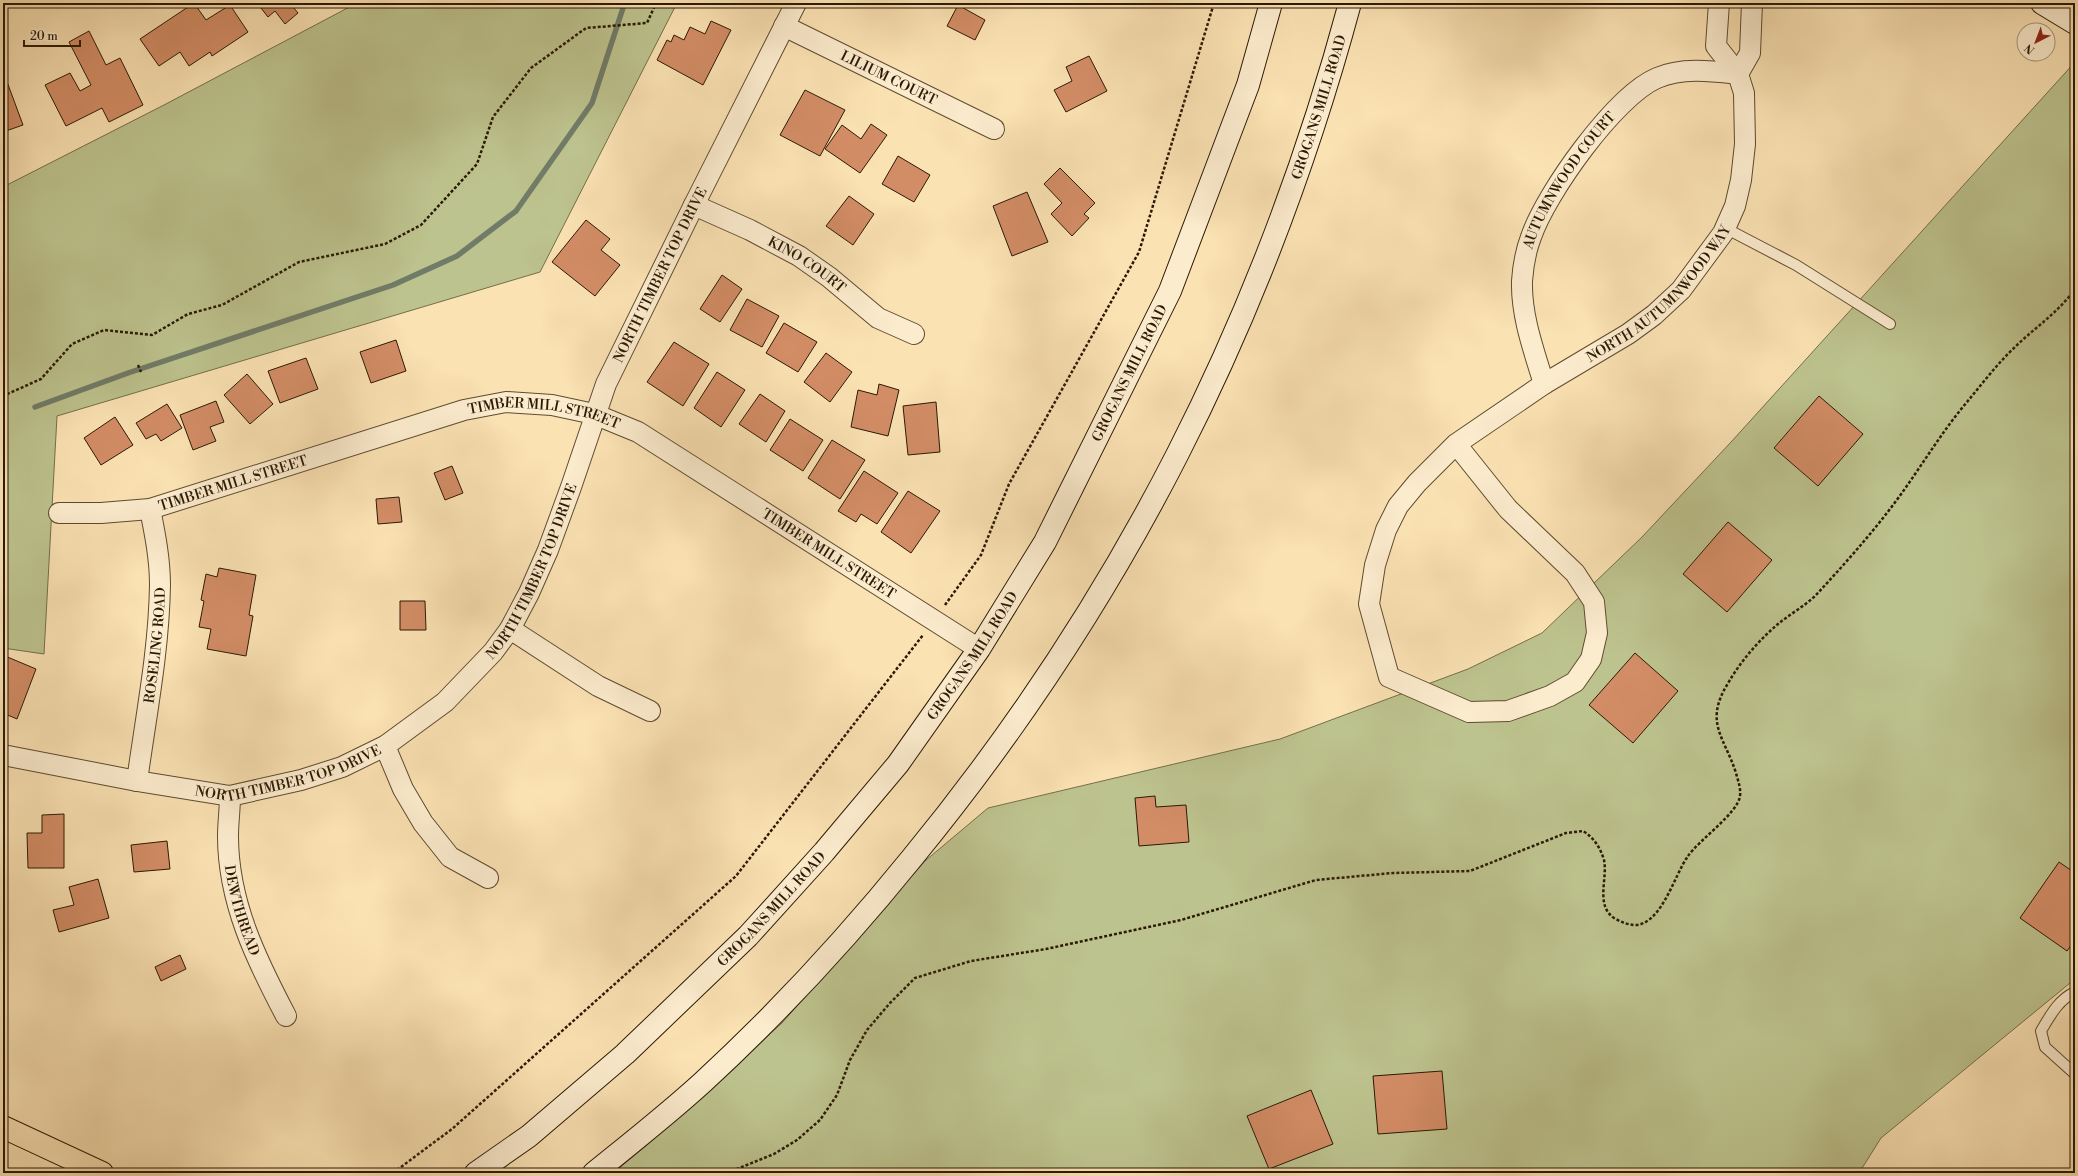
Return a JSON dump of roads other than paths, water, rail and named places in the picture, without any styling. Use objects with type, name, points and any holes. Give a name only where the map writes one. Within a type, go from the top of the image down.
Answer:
[{"type":"main road","name":"GROGANS MILL ROAD","points":[[476,1173],[529,1136],[626,1054],[748,936],[824,852],[898,764],[979,649],[1045,542],[1170,291],[1248,85],[1271,3]]},
{"type":"main road","points":[[2042,3],[2068,16]]},
{"type":"main road","name":"GROGANS MILL ROAD","points":[[594,1173],[706,1079],[791,995],[873,906],[949,812],[1012,729],[1088,616],[1128,547],[1184,443],[1254,289],[1311,136],[1348,7]]},
{"type":"main road","points":[[3,1127],[102,1173]]},
{"type":"street","name":"NORTH TIMBER TOP DRIVE","points":[[3,755],[137,781],[230,796],[302,780],[342,767],[385,746],[445,702],[474,674],[510,629],[529,593],[548,550],[571,487],[594,414],[606,384],[796,3]]},
{"type":"street","name":"NORTH AUTUMNWOOD WAY","points":[[1456,444],[1508,509],[1575,573],[1594,602],[1597,633],[1591,659],[1575,682],[1550,696],[1508,711],[1469,712],[1389,676],[1369,604],[1375,565],[1386,530],[1398,506],[1417,483],[1456,444],[1544,384],[1628,334],[1654,315],[1681,290],[1725,228],[1735,206],[1742,180],[1745,144],[1744,93],[1738,74],[1716,46],[1719,3]]},
{"type":"street","points":[[1738,74],[1750,53],[1752,3]]},
{"type":"street","name":"LILIUM COURT","points":[[784,26],[994,130]]},
{"type":"street","name":"AUTUMNWOOD COURT","points":[[1544,384],[1529,334],[1522,281],[1531,236],[1545,208],[1595,133],[1617,108],[1640,89],[1658,78],[1698,70],[1738,74]]},
{"type":"street","name":"KINO COURT","points":[[694,205],[750,230],[799,256],[829,277],[878,318],[914,334]]},
{"type":"street","name":"TIMBER MILL STREET","points":[[59,512],[101,513],[150,509],[464,410],[506,402],[552,405],[594,414],[638,432],[979,649]]},
{"type":"street","name":"ROSELING ROAD","points":[[137,781],[154,658],[160,585],[158,549],[150,509]]},
{"type":"street","points":[[510,629],[598,686],[650,711]]},
{"type":"street","points":[[385,746],[403,790],[423,823],[450,857],[488,878]]},
{"type":"street","name":"DEWTHREAD","points":[[230,796],[228,836],[232,875],[240,912],[249,942],[286,1016]]},
{"type":"lane","points":[[1725,228],[1796,265],[1890,324]]},
{"type":"lane","points":[[2075,992],[2068,995],[2053,1010],[2041,1031],[2045,1047],[2075,1074]]},
{"type":"waterway","points":[[35,407],[128,373],[393,285],[457,256],[516,211],[592,103],[623,8],[622,3]]}]
